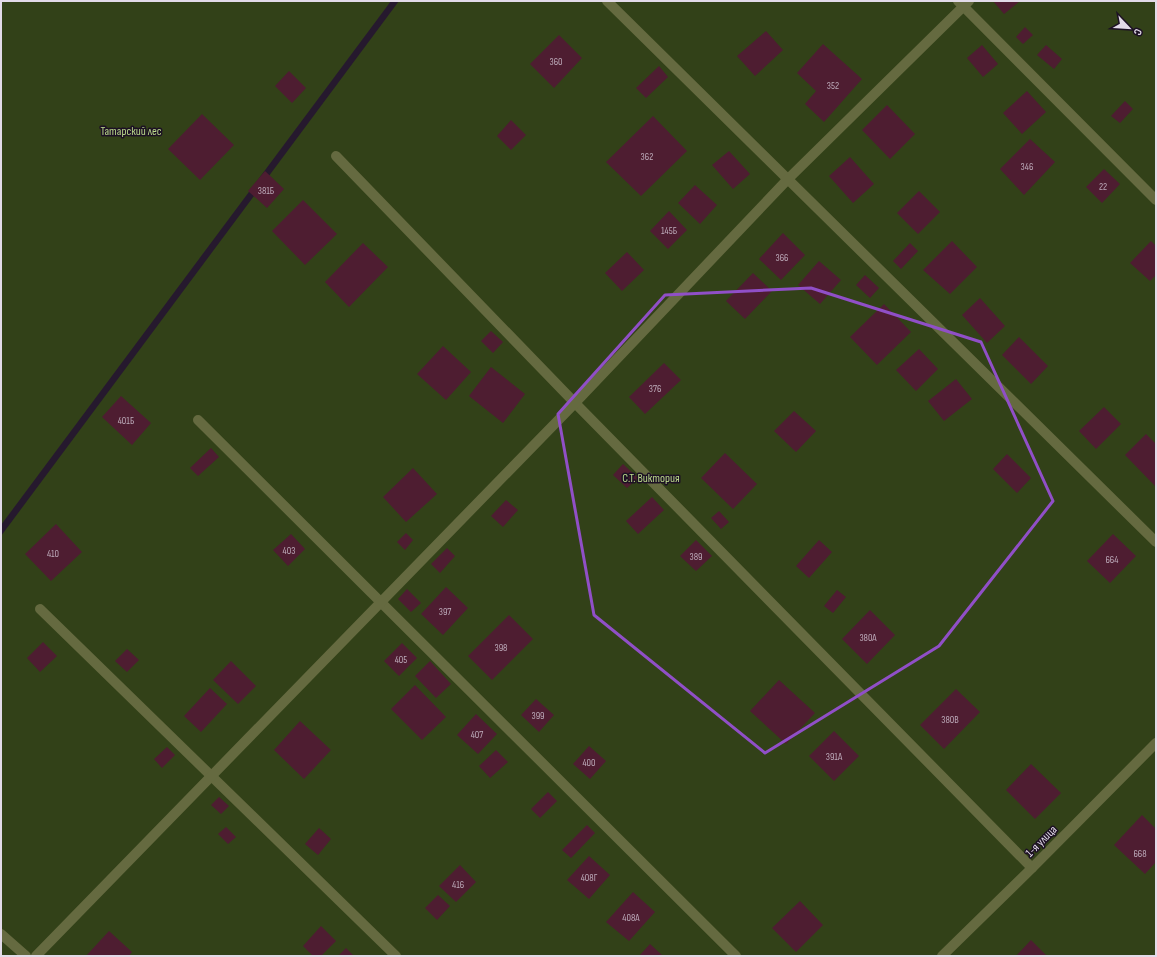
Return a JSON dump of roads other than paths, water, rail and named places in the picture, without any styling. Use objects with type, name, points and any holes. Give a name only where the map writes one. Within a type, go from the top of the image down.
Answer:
[{"type":"street","points":[[607,1],[1156,542]]},
{"type":"street","points":[[36,956],[575,403],[788,180],[964,3],[1156,200]]},
{"type":"street","points":[[336,156],[575,403],[1032,868]]},
{"type":"street","points":[[198,420],[736,956]]},
{"type":"street","points":[[40,609],[396,956]]},
{"type":"street","name":"1-я улица","points":[[942,956],[1156,743]]},
{"type":"street","points":[[1,934],[26,956]]},
{"type":"park label","name":"Татарский лес","points":[[131,131]]},
{"type":"park label","name":"С.Т. Виктория","points":[[651,478]]}]
